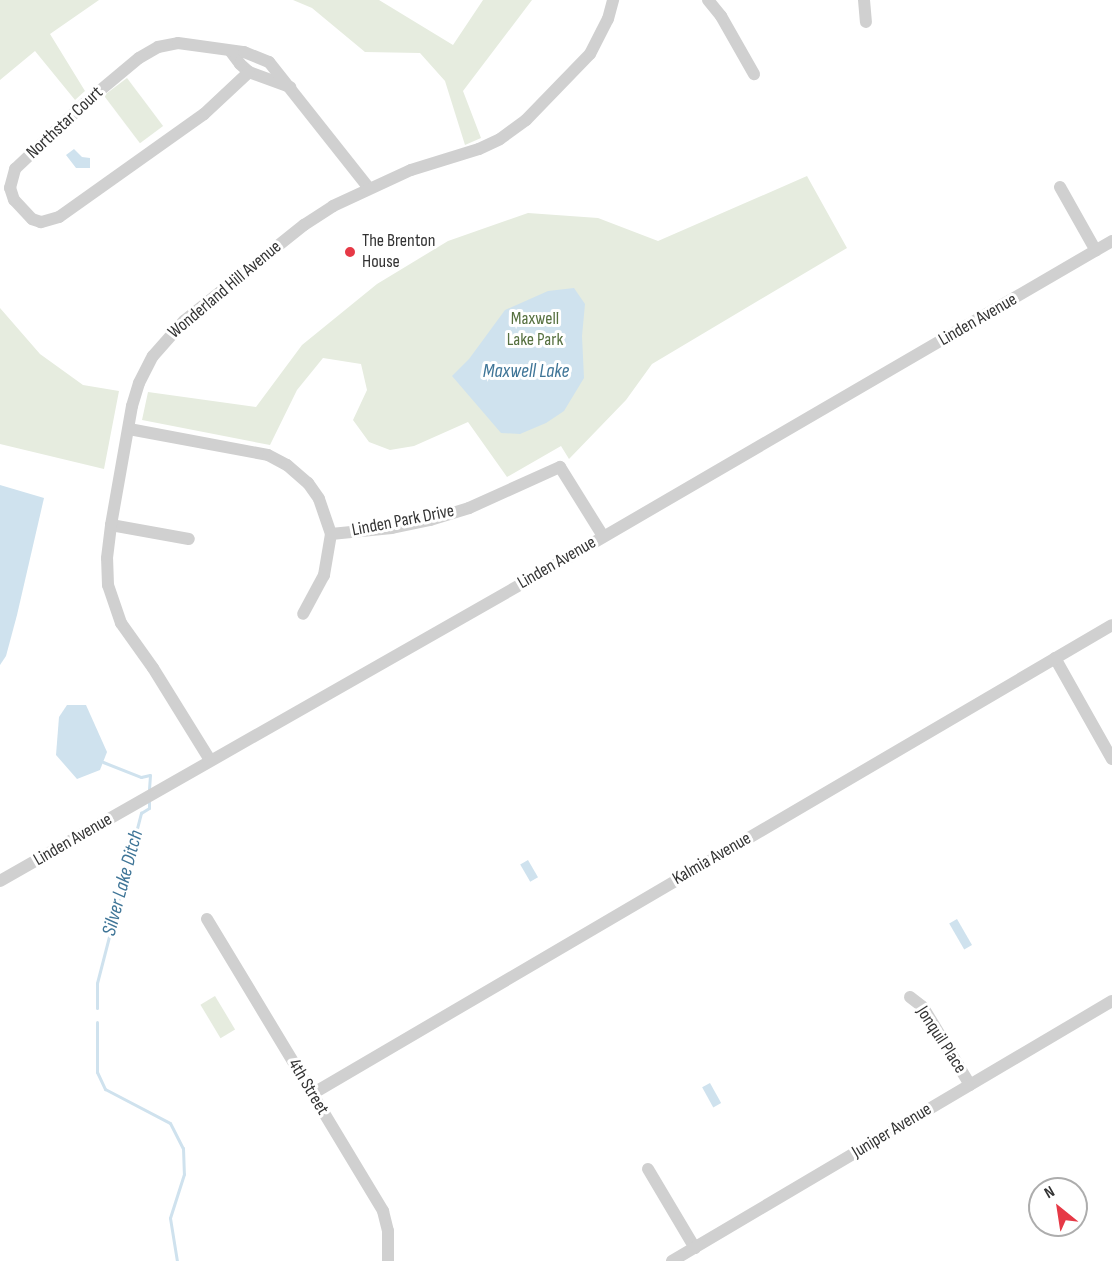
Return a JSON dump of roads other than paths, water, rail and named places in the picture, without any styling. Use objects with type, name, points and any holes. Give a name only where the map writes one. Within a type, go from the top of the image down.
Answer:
[{"type":"street","name":"Wonderland Hill Avenue","points":[[210,760],[153,668],[121,623],[108,585],[107,558],[111,525],[129,429],[139,383],[153,356],[168,337],[304,225],[369,188],[411,170],[479,149],[500,139],[526,120],[590,54],[605,28],[613,0]]},
{"type":"street","points":[[708,0],[721,16],[754,74]]},
{"type":"street","points":[[864,0],[866,22]]},
{"type":"street","name":"Northstar Court","points":[[249,72],[204,114],[60,218],[41,222],[32,219],[14,200],[10,188],[15,169],[85,103],[139,58],[158,47],[178,43],[244,52],[269,63],[369,188]]},
{"type":"street","points":[[231,52],[249,72],[290,87]]},
{"type":"street","points":[[1060,188],[1096,251]]},
{"type":"street","name":"Linden Avenue","points":[[0,881],[1112,241]]},
{"type":"street","name":"Linden Park Drive","points":[[129,429],[248,449],[278,460],[295,470],[308,483],[319,499],[331,534],[392,528],[430,520],[469,508],[560,467],[603,536]]},
{"type":"street","points":[[111,525],[189,538]]},
{"type":"street","points":[[303,614],[324,575],[331,534]]},
{"type":"street","name":"Kalmia Avenue","points":[[312,1094],[1112,625]]},
{"type":"street","points":[[1055,658],[1112,759]]},
{"type":"street","name":"4th Street","points":[[207,920],[383,1211],[388,1231],[388,1261]]},
{"type":"street","name":"Jonquil Place","points":[[910,997],[923,1007],[970,1085]]},
{"type":"street","name":"Juniper Avenue","points":[[672,1261],[1112,1001]]},
{"type":"street","points":[[648,1168],[695,1248]]},
{"type":"water","points":[[74,149],[82,157],[90,158],[90,168],[76,168],[66,155]]},
{"type":"water","name":"Maxwell Lake","points":[[574,288],[585,304],[582,336],[584,378],[564,411],[546,423],[520,434],[501,433],[452,376],[469,359],[505,310],[548,291]]},
{"type":"water","points":[[0,485],[44,498],[17,615],[6,656],[0,665]]},
{"type":"water","points":[[67,705],[86,705],[107,752],[100,770],[77,779],[56,755],[59,717]]},
{"type":"water","points":[[528,860],[538,877],[530,882],[520,864]]},
{"type":"water","points":[[957,919],[972,945],[964,949],[949,924]]},
{"type":"water","points":[[710,1083],[721,1103],[713,1107],[702,1087]]},
{"type":"waterway","name":"Silver Lake Ditch","points":[[103,762],[141,777],[150,775],[149,791]]},
{"type":"waterway","name":"Silver Lake Ditch","points":[[97,1008],[97,983],[141,813],[149,808],[149,800]]},
{"type":"waterway","name":"Silver Lake Ditch","points":[[97,1022],[97,1072],[105,1089],[170,1123],[183,1148],[184,1174],[170,1218],[177,1261]]},
{"type":"place","name":"The Brenton House","points":[[350,252]]},
{"type":"park label","name":"Maxwell Lake Park","points":[[535,330]]}]
